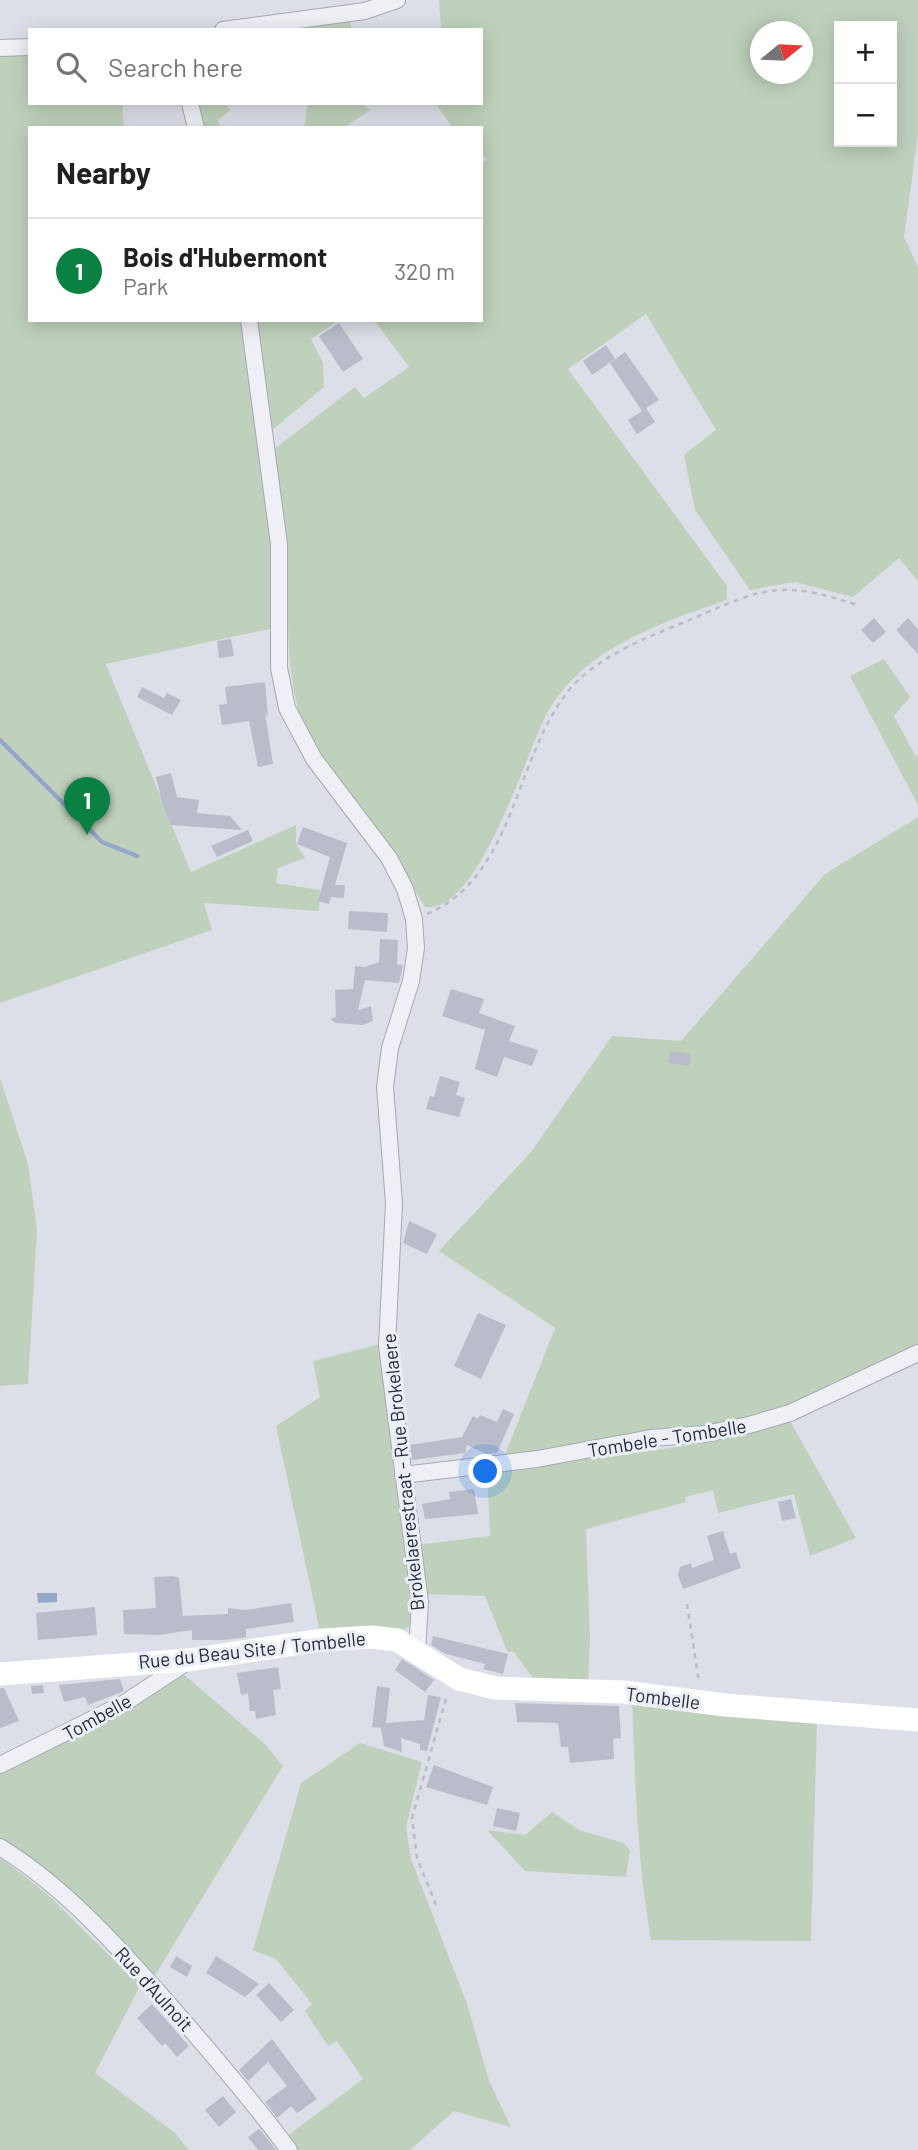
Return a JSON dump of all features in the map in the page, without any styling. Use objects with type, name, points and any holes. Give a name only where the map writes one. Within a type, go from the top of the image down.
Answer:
[{"type":"street","points":[[238,28],[365,11],[397,0]]},
{"type":"street","points":[[0,48],[28,47]]},
{"type":"street","points":[[190,105],[196,126]]},
{"type":"street","name":"Brokelaerestraat - Rue Brokelaere","points":[[249,322],[279,544],[282,691],[293,725],[303,742],[389,859],[405,889],[414,919],[413,973],[390,1048],[385,1087],[394,1203],[387,1346],[420,1602],[417,1652]]},
{"type":"street","name":"Tombele - Tombelle","points":[[402,1475],[519,1462],[651,1438],[705,1434],[749,1425],[790,1413],[918,1353]]},
{"type":"street","name":"Rue du Beau Site / Tombelle","points":[[0,1674],[189,1660],[322,1640],[372,1637],[397,1640],[417,1652]]},
{"type":"street","name":"Tombelle","points":[[417,1652],[452,1675],[495,1688],[624,1692],[702,1702],[918,1720]]},
{"type":"street","name":"Tombelle","points":[[0,1765],[123,1704],[189,1660]]},
{"type":"street","name":"Rue d'Aulnoit","points":[[0,1847],[56,1888],[126,1956],[228,2073],[289,2150]]},
{"type":"path","points":[[414,919],[448,903],[478,871],[502,834],[556,709],[583,677],[643,640],[766,590],[804,589],[857,605]]},
{"type":"path","points":[[687,1604],[702,1702]]},
{"type":"path","points":[[436,1905],[417,1858],[412,1818],[452,1675]]},
{"type":"green space","points":[[439,0],[918,0],[918,135],[904,237],[918,267],[918,581],[899,558],[853,597],[795,582],[750,590],[695,510],[684,455],[716,430],[646,314],[568,369],[727,586],[727,600],[627,640],[590,663],[571,681],[548,711],[482,859],[464,885],[445,902],[425,907],[386,841],[306,733],[298,710],[290,665],[286,539],[273,450],[355,387],[364,398],[409,367],[375,322],[483,322],[483,162],[487,159],[483,156],[483,126],[452,126],[436,105],[483,105],[483,28],[441,28]]},
{"type":"green space","points":[[350,21],[352,28],[300,28]]},
{"type":"green space","points":[[28,51],[28,105],[122,105],[124,126],[28,126],[28,322],[336,322],[311,339],[323,363],[324,387],[271,431],[274,628],[106,664],[191,872],[296,825],[296,844],[305,858],[278,868],[276,883],[320,890],[319,911],[204,903],[212,930],[0,1003],[0,52]]},
{"type":"green space","points":[[196,105],[226,105],[230,110],[218,120],[220,126],[202,126]]},
{"type":"green space","points":[[308,105],[363,105],[371,110],[346,126],[304,126]]},
{"type":"green space","points":[[884,659],[910,697],[894,716],[916,757],[918,754],[918,805],[850,676]]},
{"type":"green space","points":[[918,817],[918,1346],[804,1401],[753,1420],[503,1460],[555,1328],[439,1251],[531,1152],[612,1036],[681,1041],[825,874]]},
{"type":"green space","points":[[0,1078],[28,1164],[37,1229],[28,1384],[0,1386]]},
{"type":"green space","points":[[381,1344],[415,1590],[414,1623],[405,1629],[321,1636],[276,1426],[320,1397],[313,1361]]},
{"type":"green space","points":[[790,1421],[856,1538],[810,1556],[794,1494],[718,1513],[713,1490],[685,1497],[686,1502],[586,1529],[590,1637],[588,1687],[537,1684],[514,1652],[507,1651],[485,1596],[422,1594],[417,1545],[490,1536],[487,1468],[678,1447]]},
{"type":"green space","points":[[181,1672],[265,1744],[283,1766],[152,1980],[0,1843],[0,1770]]},
{"type":"green space","points":[[632,1700],[817,1719],[811,1941],[651,1940],[640,1850]]},
{"type":"green space","points":[[360,1743],[422,1762],[406,1827],[411,1859],[467,2004],[489,2081],[511,2127],[454,2111],[410,2150],[295,2150],[286,2137],[363,2079],[337,2041],[328,2046],[305,2011],[312,2004],[276,1959],[253,1950],[301,1783]]},
{"type":"green space","points":[[552,1812],[579,1830],[624,1843],[630,1850],[626,1877],[525,1871],[487,1830],[525,1835]]},
{"type":"green space","points":[[0,1857],[47,1894],[140,1986],[95,2073],[175,2133],[189,2150],[0,2150]]},
{"type":"water","points":[[37,1593],[57,1593],[57,1602],[38,1603]]},
{"type":"building","points":[[339,323],[363,359],[343,372],[319,336]]},
{"type":"building","points":[[606,345],[615,359],[592,375],[583,361]]},
{"type":"building","points":[[625,352],[659,400],[646,408],[655,422],[637,434],[628,420],[642,411],[610,363]]},
{"type":"building","points":[[874,618],[886,632],[873,643],[861,630]]},
{"type":"building","points":[[908,618],[918,629],[918,654],[896,630]]},
{"type":"building","points":[[231,639],[234,656],[219,658],[217,641]]},
{"type":"building","points":[[265,682],[268,718],[265,713],[273,764],[258,767],[249,721],[222,725],[219,705],[227,704],[225,687]]},
{"type":"building","points":[[142,687],[164,698],[167,693],[181,700],[172,715],[137,697]]},
{"type":"building","points":[[171,773],[177,797],[199,800],[197,813],[230,816],[242,830],[171,825],[156,777]]},
{"type":"building","points":[[303,827],[347,843],[335,885],[345,885],[344,898],[331,897],[329,904],[318,901],[330,857],[297,844]]},
{"type":"building","points":[[248,830],[253,841],[217,857],[211,846]]},
{"type":"building","points":[[349,911],[388,913],[387,932],[348,929]]},
{"type":"building","points":[[380,939],[398,940],[397,965],[403,965],[399,983],[365,980],[358,1010],[371,1006],[373,1021],[363,1025],[336,1023],[330,1019],[336,1017],[335,990],[353,989],[355,966],[364,967],[379,962]]},
{"type":"building","points":[[451,989],[484,999],[479,1013],[515,1026],[509,1041],[538,1050],[532,1066],[504,1057],[497,1077],[475,1069],[485,1030],[442,1016]]},
{"type":"building","points":[[670,1051],[691,1054],[689,1066],[668,1063]]},
{"type":"building","points":[[440,1076],[460,1082],[456,1095],[465,1098],[459,1117],[426,1109],[430,1096],[434,1097]]},
{"type":"building","points":[[409,1221],[437,1234],[427,1254],[403,1243]]},
{"type":"building","points":[[478,1313],[506,1325],[481,1379],[454,1366]]},
{"type":"building","points":[[503,1409],[514,1414],[497,1453],[486,1454],[467,1445],[465,1453],[412,1460],[410,1445],[462,1437],[473,1416],[478,1419],[480,1415],[497,1422]]},
{"type":"building","points":[[474,1489],[478,1514],[425,1519],[422,1504],[450,1499],[449,1492]]},
{"type":"building","points":[[791,1499],[796,1518],[782,1521],[778,1502]]},
{"type":"building","points":[[723,1531],[730,1554],[736,1552],[741,1568],[683,1589],[678,1575],[680,1567],[691,1563],[692,1568],[714,1560],[707,1536]]},
{"type":"building","points":[[154,1577],[179,1578],[183,1616],[228,1614],[228,1608],[246,1610],[291,1603],[294,1622],[246,1629],[246,1637],[225,1640],[192,1640],[192,1630],[159,1635],[124,1634],[123,1610],[156,1608]]},
{"type":"building","points":[[95,1607],[97,1635],[38,1640],[36,1613]]},
{"type":"building","points":[[433,1636],[508,1654],[503,1674],[483,1669],[485,1664],[446,1654],[431,1645]]},
{"type":"building","points":[[402,1659],[434,1680],[425,1692],[395,1670]]},
{"type":"building","points":[[278,1667],[281,1689],[273,1690],[276,1715],[256,1719],[255,1711],[250,1711],[248,1693],[241,1695],[237,1673]]},
{"type":"building","points":[[120,1679],[124,1691],[88,1705],[85,1697],[64,1702],[59,1685]]},
{"type":"building","points":[[43,1685],[44,1693],[32,1694],[31,1686]]},
{"type":"building","points":[[377,1686],[390,1688],[386,1723],[424,1720],[428,1695],[441,1697],[427,1751],[420,1750],[420,1744],[401,1738],[402,1752],[384,1746],[381,1728],[372,1727]]},
{"type":"building","points":[[0,1688],[4,1688],[19,1721],[0,1728]]},
{"type":"building","points":[[515,1703],[619,1706],[621,1738],[613,1739],[614,1759],[570,1763],[568,1747],[561,1747],[558,1723],[517,1722]]},
{"type":"building","points":[[434,1765],[493,1787],[487,1805],[426,1787]]},
{"type":"building","points":[[497,1808],[520,1813],[516,1831],[493,1826]]},
{"type":"building","points":[[176,1956],[192,1966],[187,1977],[170,1967]]},
{"type":"building","points":[[216,1956],[259,1984],[245,1997],[206,1973]]},
{"type":"building","points":[[269,1983],[294,2010],[281,2022],[256,1995]]},
{"type":"building","points":[[152,2004],[189,2046],[177,2057],[165,2043],[162,2046],[137,2018]]},
{"type":"building","points":[[272,2039],[317,2099],[297,2113],[291,2106],[277,2118],[265,2102],[287,2086],[268,2062],[248,2081],[239,2070]]},
{"type":"building","points":[[223,2096],[236,2112],[219,2127],[205,2110]]},
{"type":"building","points":[[259,2129],[276,2150],[258,2150],[248,2137]]},
{"type":"waterway","points":[[0,740],[102,842],[137,856]]},
{"type":"place","name":"Bois d'Hubermont","points":[[87,835]]}]
